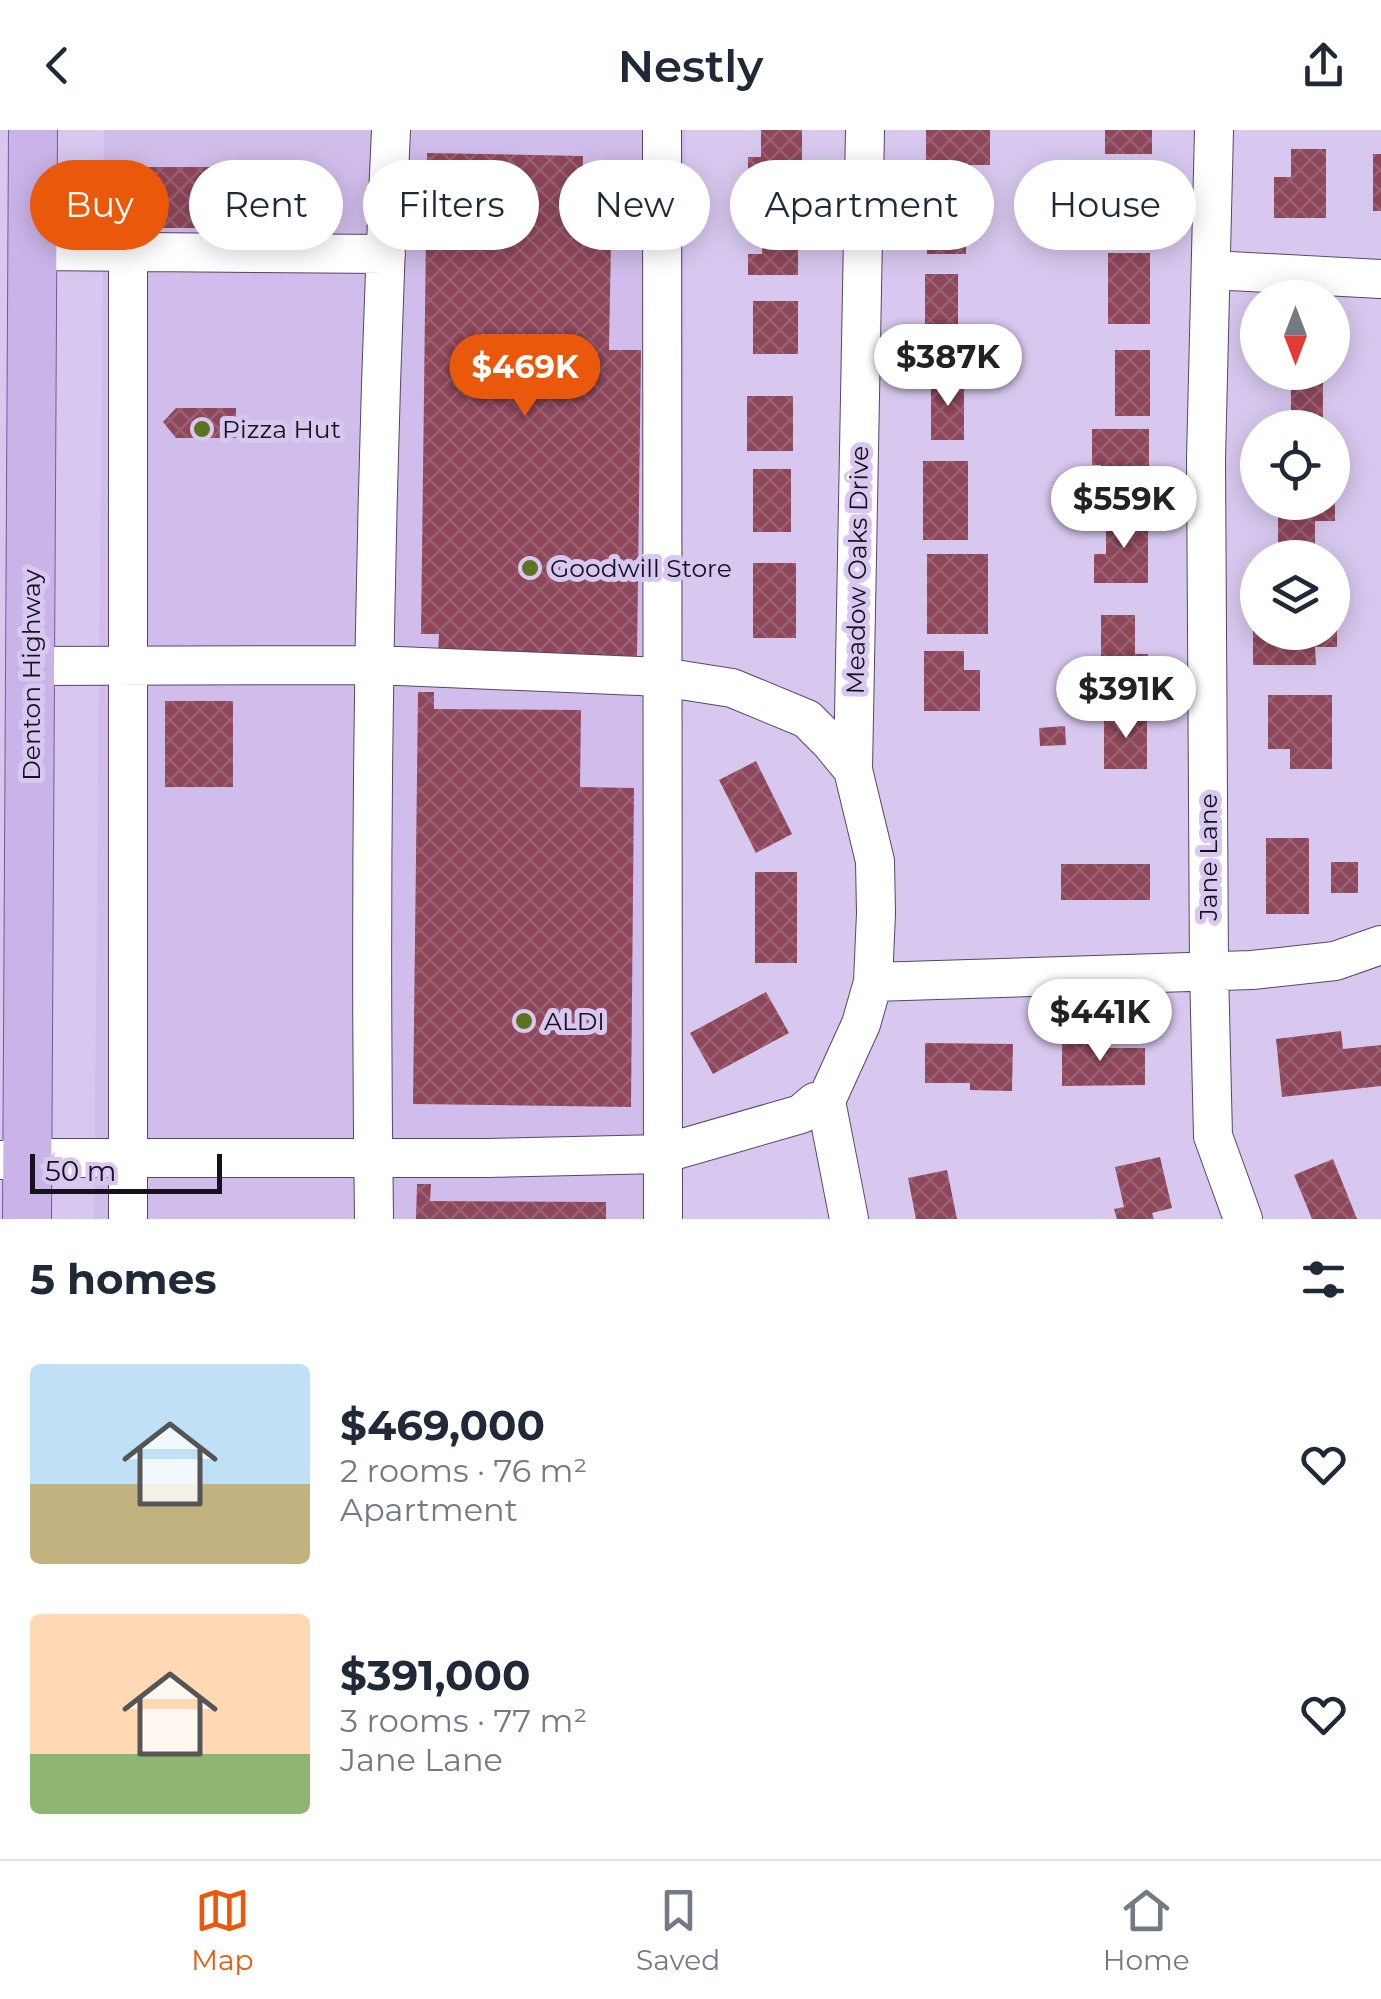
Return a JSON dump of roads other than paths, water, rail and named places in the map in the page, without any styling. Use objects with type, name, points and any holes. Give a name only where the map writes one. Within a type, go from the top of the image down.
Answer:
[{"type":"main road","name":"Denton Highway","points":[[22,154],[33,251],[16,560],[31,666],[14,1159],[27,1219]]},
{"type":"street","points":[[374,1219],[375,666],[392,130]]},
{"type":"street","points":[[662,130],[663,1219]]},
{"type":"street","name":"Meadow Oaks Drive","points":[[826,1100],[861,1024],[873,982],[876,913],[875,862],[853,770],[865,130]]},
{"type":"street","name":"Jane Lane","points":[[1214,130],[1206,459],[1213,1136],[1243,1219]]},
{"type":"street","points":[[33,251],[386,254]]},
{"type":"street","points":[[128,252],[128,1219]]},
{"type":"street","points":[[1211,270],[1381,279]]},
{"type":"street","name":"Meadow Oaks Drive","points":[[31,666],[375,666],[662,676],[732,688],[806,719],[853,770]]},
{"type":"street","points":[[873,982],[1252,970],[1335,961],[1381,945]]},
{"type":"street","points":[[14,1159],[662,1154],[801,1114],[815,1102],[826,1100],[849,1219]]},
{"type":"place","name":"Pizza Hut","points":[[202,429]]},
{"type":"place","name":"Goodwill Store","points":[[530,568]]},
{"type":"place","name":"ALDI","points":[[524,1021]]}]
